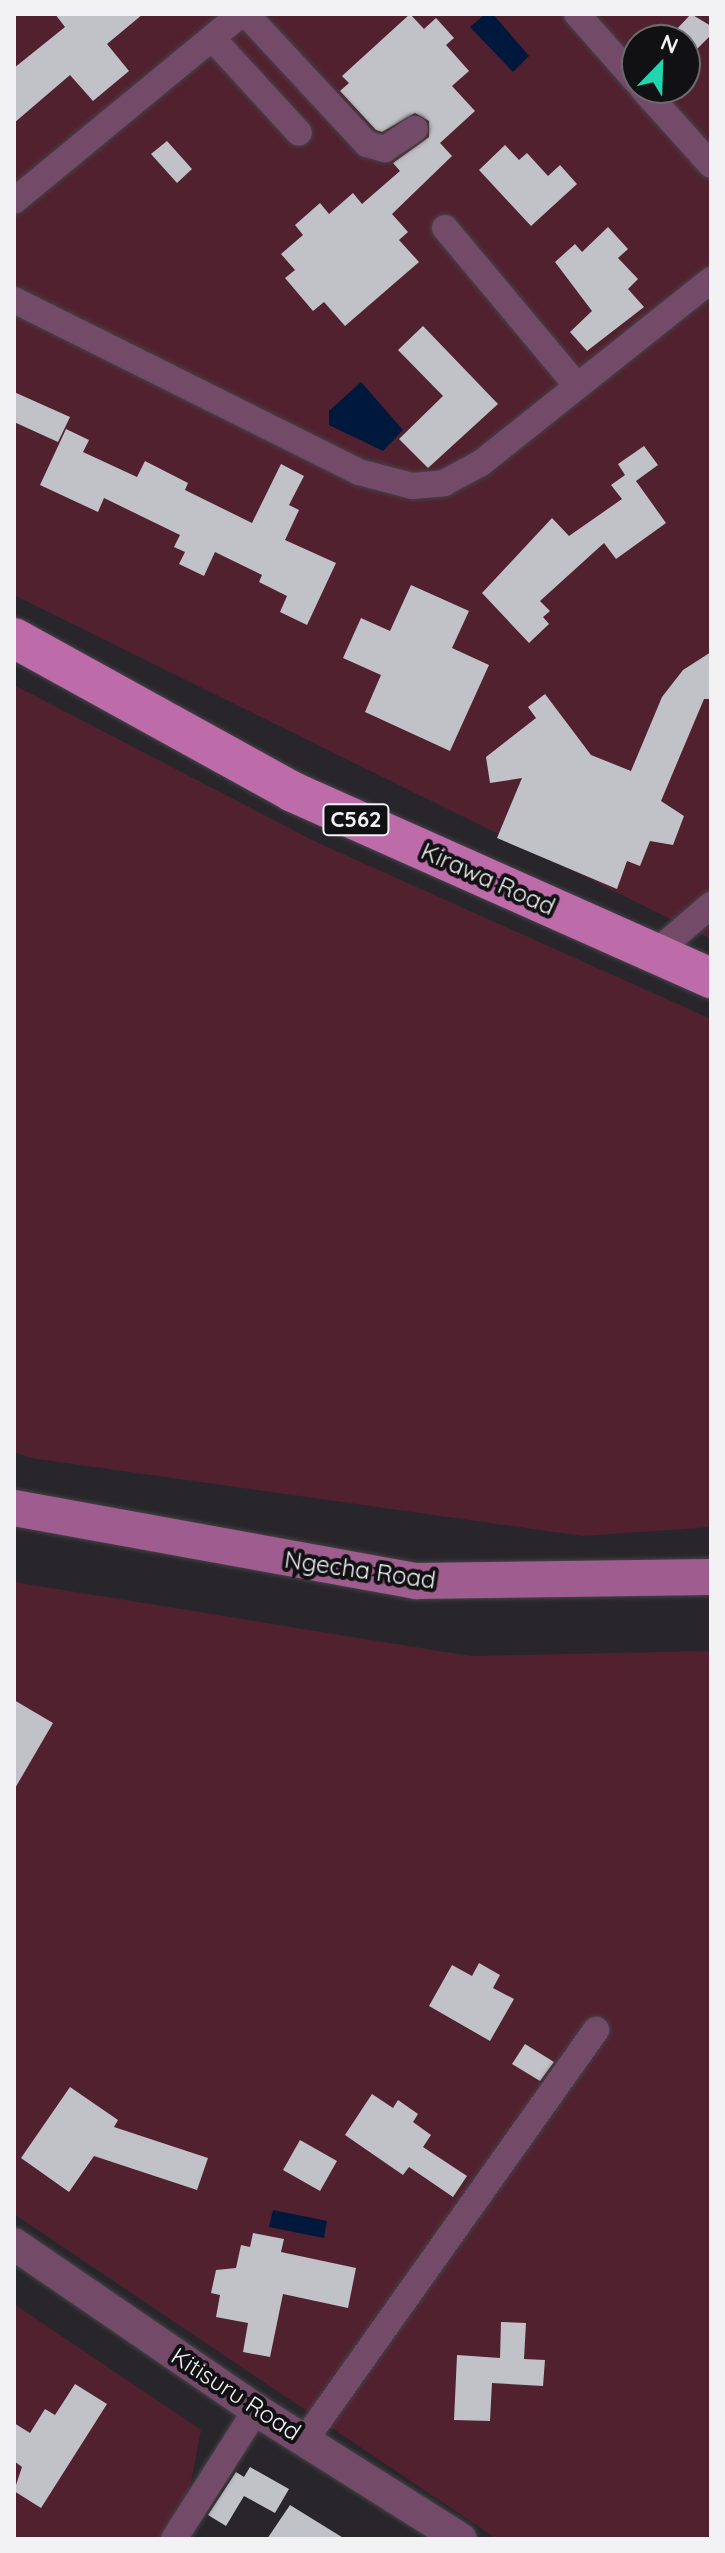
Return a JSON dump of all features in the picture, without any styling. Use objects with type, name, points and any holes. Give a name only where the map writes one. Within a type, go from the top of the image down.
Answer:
[{"type":"main road","name":"Kirawa Road","points":[[14,638],[293,792],[711,978]]},
{"type":"main road","name":"Ngecha Road","points":[[14,1508],[416,1581],[711,1577]]},
{"type":"street","points":[[14,201],[244,14],[375,149],[398,142],[415,129]]},
{"type":"street","points":[[577,14],[621,64]]},
{"type":"street","points":[[213,39],[299,133]]},
{"type":"street","points":[[656,104],[711,165]]},
{"type":"street","points":[[445,228],[577,386]]},
{"type":"street","points":[[14,300],[359,472],[412,486],[444,483],[481,463],[711,280]]},
{"type":"street","points":[[655,953],[711,905]]},
{"type":"street","points":[[305,2440],[596,2030]]},
{"type":"street","name":"Kitisuru Road","points":[[14,2244],[256,2410],[461,2539]]},
{"type":"street","points":[[174,2539],[256,2410]]},
{"type":"shaded area","points":[[14,14],[711,14],[711,939],[14,595]]},
{"type":"shaded area","points":[[14,685],[314,841],[711,1019],[711,1527],[583,1536],[31,1458],[14,1452]]},
{"type":"shaded area","points":[[14,1582],[470,1656],[711,1651],[711,2539],[497,2539],[14,2214]]},
{"type":"shaded area","points":[[14,2304],[201,2430],[180,2539],[14,2539]]},
{"type":"water","points":[[485,14],[493,14],[529,56],[513,72],[470,27]]},
{"type":"water","points":[[361,382],[403,430],[383,451],[329,425],[329,411]]},
{"type":"water","points":[[273,2210],[327,2221],[324,2238],[269,2227]]},
{"type":"building","points":[[55,14],[143,14],[107,44],[129,71],[93,101],[70,75],[14,123],[14,68],[65,27]]},
{"type":"building","points":[[410,14],[424,29],[436,18],[454,38],[446,45],[469,71],[452,86],[475,111],[440,143],[452,156],[392,214],[408,232],[399,240],[419,262],[345,326],[324,302],[313,311],[285,278],[295,270],[281,254],[303,235],[295,225],[320,203],[329,214],[353,193],[362,204],[400,171],[393,163],[429,137],[429,121],[415,113],[382,132],[376,130],[340,91],[349,83],[342,76]]},
{"type":"building","points":[[691,14],[711,26],[711,35],[701,45],[701,24],[682,24]]},
{"type":"building","points":[[167,141],[192,169],[177,183],[151,154]]},
{"type":"building","points":[[505,145],[519,160],[527,153],[548,176],[560,165],[577,184],[531,226],[479,170]]},
{"type":"building","points":[[608,227],[628,249],[618,258],[638,279],[628,289],[644,307],[587,351],[570,332],[592,311],[555,262],[575,244],[582,252]]},
{"type":"building","points":[[423,326],[498,404],[428,468],[399,439],[443,396],[398,350]]},
{"type":"building","points":[[14,392],[70,417],[58,442],[14,422]]},
{"type":"building","points":[[66,429],[89,440],[83,452],[137,477],[145,461],[188,483],[185,490],[252,523],[281,464],[304,476],[289,505],[299,510],[285,540],[336,563],[307,625],[280,612],[287,596],[259,582],[262,575],[215,552],[204,576],[179,564],[185,552],[174,547],[180,535],[104,498],[98,512],[40,485]]},
{"type":"building","points":[[644,446],[658,465],[636,481],[666,523],[616,559],[604,543],[540,601],[550,611],[543,617],[549,624],[529,643],[482,593],[552,518],[569,536],[622,499],[611,485],[625,475],[618,464]]},
{"type":"building","points":[[411,585],[469,611],[452,648],[489,665],[450,751],[365,712],[381,675],[343,658],[361,618],[390,631]]},
{"type":"building","points":[[711,652],[711,699],[704,699],[661,801],[684,816],[673,845],[650,841],[640,866],[627,861],[617,889],[497,838],[522,778],[490,783],[486,757],[536,718],[528,707],[545,694],[591,755],[631,771],[662,697],[683,670]]},
{"type":"building","points":[[14,1700],[53,1723],[14,1790]]},
{"type":"building","points":[[479,1963],[500,1975],[493,1988],[514,1999],[490,2041],[429,2006],[452,1965],[472,1976]]},
{"type":"building","points":[[525,2044],[554,2062],[540,2081],[512,2064]]},
{"type":"building","points":[[70,2087],[118,2120],[114,2127],[208,2158],[197,2190],[94,2156],[69,2192],[21,2158]]},
{"type":"building","points":[[372,2094],[393,2108],[398,2100],[418,2114],[413,2122],[431,2135],[423,2147],[467,2176],[453,2197],[409,2167],[403,2175],[345,2135]]},
{"type":"building","points":[[300,2140],[337,2161],[320,2191],[283,2170]]},
{"type":"building","points":[[253,2233],[284,2239],[281,2252],[356,2268],[348,2308],[283,2294],[270,2357],[243,2352],[248,2323],[216,2317],[220,2295],[211,2293],[216,2270],[236,2268],[241,2245],[250,2247]]},
{"type":"building","points":[[501,2322],[526,2323],[524,2359],[545,2360],[543,2386],[492,2383],[490,2421],[454,2420],[457,2355],[500,2358]]},
{"type":"building","points":[[75,2384],[107,2404],[41,2508],[14,2491],[22,2467],[14,2461],[14,2423],[30,2433],[45,2409],[55,2415]]},
{"type":"building","points":[[250,2467],[289,2489],[275,2513],[244,2496],[226,2526],[208,2515],[236,2472],[244,2477]]},
{"type":"building","points":[[290,2505],[345,2539],[267,2539]]}]
